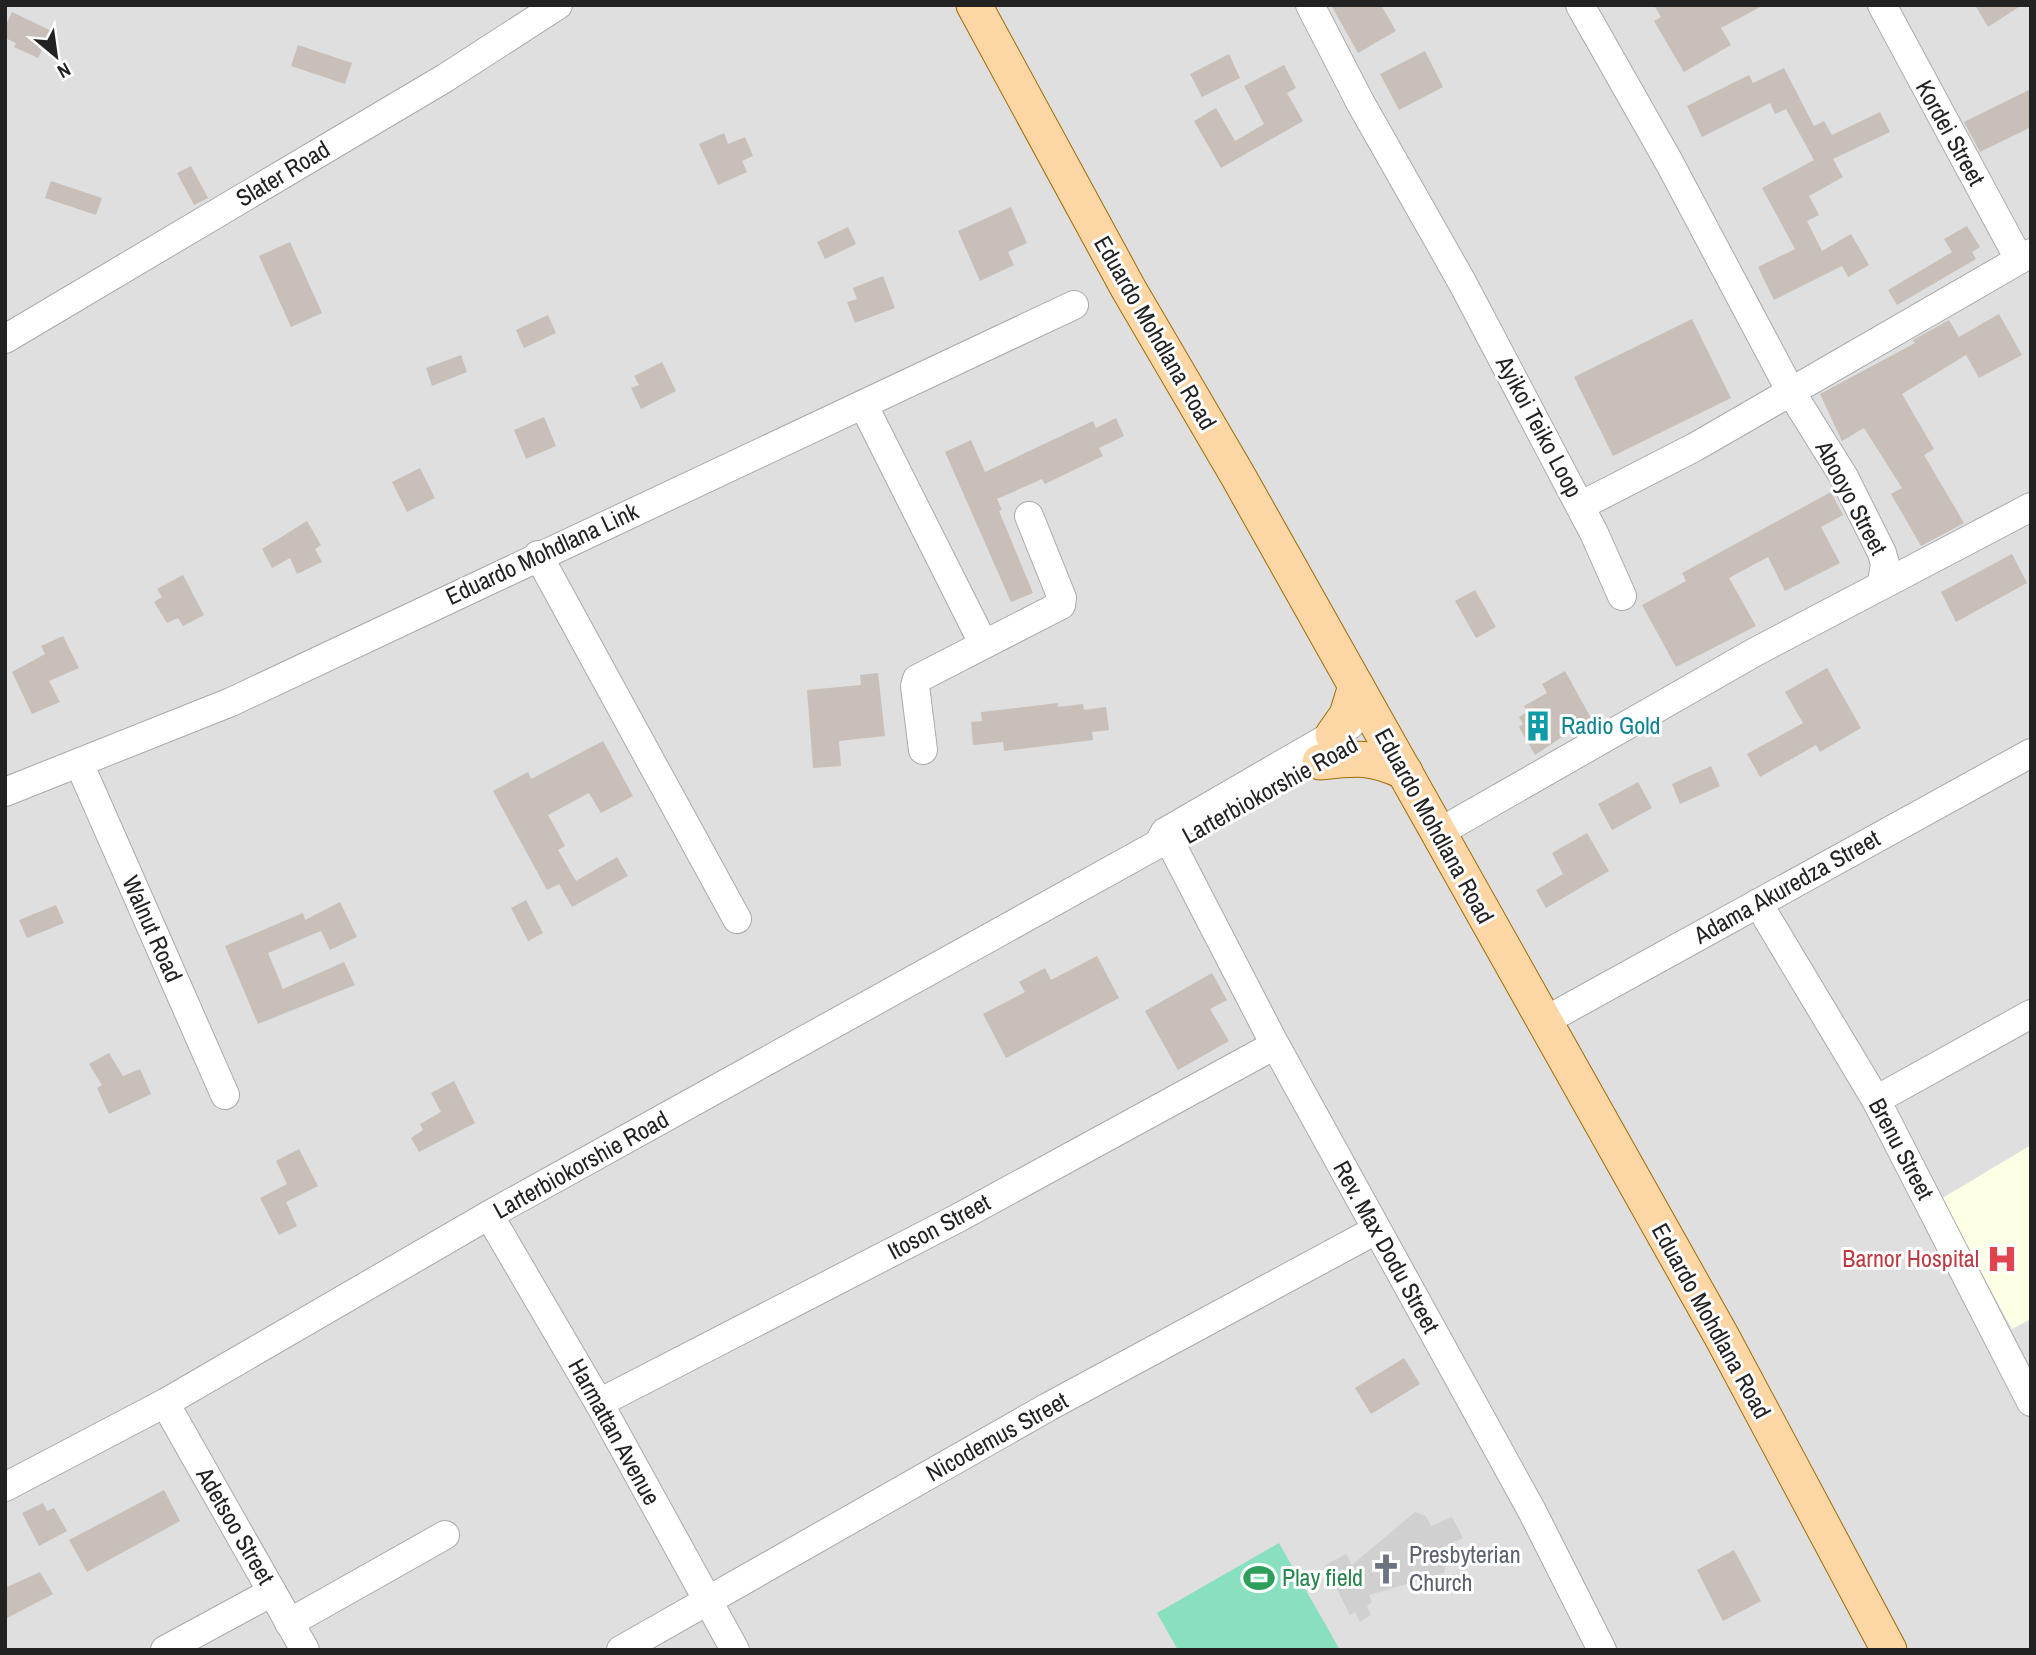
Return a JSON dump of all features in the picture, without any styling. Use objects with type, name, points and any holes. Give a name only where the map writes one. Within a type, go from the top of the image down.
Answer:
[{"type":"main road","name":"Eduardo Mohdlana Road","points":[[974,5],[1128,288],[1238,476],[1722,1337],[1889,1650]]},
{"type":"main road","points":[[1369,709],[1347,715],[1327,748],[1367,758],[1405,772]]},
{"type":"street","name":"Slater Road","points":[[5,339],[444,78],[558,5]]},
{"type":"street","name":"Ayikoi Teiko Loop","points":[[1310,5],[1360,102],[1462,282],[1580,506],[1661,466],[2025,256]]},
{"type":"street","name":"Abooyo Street","points":[[1438,833],[1545,769],[1882,583],[1885,564],[1874,535],[1844,477],[1791,392],[1669,162],[1580,5]]},
{"type":"street","name":"Kordei Street","points":[[1882,5],[2025,256]]},
{"type":"street","name":"Eduardo Mohdlana Link","points":[[5,792],[231,702],[538,555],[864,406],[1074,305]]},
{"type":"street","points":[[864,406],[983,643]]},
{"type":"street","points":[[1580,506],[1622,596]]},
{"type":"street","points":[[1882,583],[1925,564],[2031,507]]},
{"type":"street","points":[[923,750],[915,686],[917,679],[1061,605],[1062,598],[1029,516]]},
{"type":"street","points":[[538,555],[737,919]]},
{"type":"street","name":"Larterbiokorshie Road","points":[[5,1487],[165,1403],[489,1215],[1327,748],[1369,709]]},
{"type":"street","name":"Adama Akuredza Street","points":[[1543,1022],[2031,753]]},
{"type":"street","name":"Walnut Road","points":[[79,763],[225,1095]]},
{"type":"street","name":"Rev. Max Dodu Street","points":[[1165,840],[1532,1511],[1602,1650]]},
{"type":"street","name":"Brenu Street","points":[[1758,903],[1876,1100],[2031,1402]]},
{"type":"street","points":[[1876,1100],[2031,1014]]},
{"type":"street","name":"Itoson Street","points":[[599,1403],[958,1218],[1275,1045]]},
{"type":"street","name":"Harmattan Avenue","points":[[489,1215],[599,1403],[735,1650]]},
{"type":"street","name":"Nicodemus Street","points":[[621,1650],[1048,1407],[1376,1230]]},
{"type":"street","name":"Adetsoo Street","points":[[165,1403],[305,1650]]},
{"type":"street","points":[[289,1623],[445,1535]]},
{"type":"street","points":[[165,1650],[272,1592]]},
{"type":"shaded area","points":[[5,5],[2031,5],[2031,1650],[5,1650]]},
{"type":"shaded area","name":"Barnor Hospital","points":[[2031,1145],[2031,1319],[2012,1329],[1941,1199]]},
{"type":"shaded area","name":"Presbyterian Church","points":[[1415,1512],[1426,1516],[1431,1526],[1452,1517],[1463,1538],[1443,1547],[1448,1556],[1444,1573],[1369,1595],[1372,1602],[1367,1606],[1371,1615],[1360,1622],[1355,1612],[1350,1615],[1325,1565],[1346,1554],[1352,1565]]},
{"type":"green space","name":"Play field","points":[[1279,1543],[1340,1650],[1178,1650],[1157,1613]]},
{"type":"building","points":[[1331,5],[1381,5],[1396,31],[1358,53]]},
{"type":"building","points":[[1654,5],[1764,5],[1721,28],[1731,45],[1684,72],[1654,21],[1661,17]]},
{"type":"building","points":[[1975,5],[2022,5],[1988,27]]},
{"type":"building","points":[[12,12],[58,34],[49,51],[43,48],[38,58],[14,47],[16,43],[5,38],[5,27]]},
{"type":"building","points":[[298,45],[352,63],[345,84],[291,66]]},
{"type":"building","points":[[1425,51],[1443,87],[1399,110],[1380,74]]},
{"type":"building","points":[[1229,54],[1240,78],[1202,97],[1190,74]]},
{"type":"building","points":[[1284,65],[1296,88],[1287,93],[1303,121],[1221,168],[1194,121],[1216,108],[1235,141],[1264,124],[1244,86]]},
{"type":"building","points":[[1784,68],[1814,126],[1824,121],[1832,135],[1880,112],[1890,132],[1833,159],[1843,177],[1809,196],[1819,215],[1807,221],[1822,251],[1851,234],[1869,265],[1848,277],[1842,266],[1774,300],[1758,267],[1795,249],[1762,188],[1814,160],[1786,109],[1775,114],[1770,103],[1702,137],[1687,106],[1749,75],[1753,83]]},
{"type":"building","points":[[2031,89],[2031,127],[1980,152],[1964,122]]},
{"type":"building","points":[[724,133],[728,144],[745,137],[753,156],[742,161],[747,172],[718,185],[699,144]]},
{"type":"building","points":[[191,166],[208,198],[194,205],[177,173]]},
{"type":"building","points":[[51,181],[102,198],[96,215],[45,198]]},
{"type":"building","points":[[1011,207],[1027,243],[1008,252],[1014,265],[980,281],[958,231]]},
{"type":"building","points":[[1967,226],[1980,247],[1972,252],[1976,259],[1897,305],[1888,290],[1952,252],[1944,239]]},
{"type":"building","points":[[848,227],[856,244],[825,259],[817,242]]},
{"type":"building","points":[[290,242],[322,313],[291,327],[259,256]]},
{"type":"building","points":[[883,276],[895,308],[855,323],[847,302],[857,299],[853,288]]},
{"type":"building","points":[[1999,314],[2022,355],[1979,378],[1966,355],[1902,394],[1934,449],[1924,455],[1964,523],[1921,546],[1891,494],[1902,488],[1864,428],[1842,441],[1820,394],[1915,343],[1913,340],[1949,320],[1959,337]]},
{"type":"building","points":[[548,315],[556,333],[524,348],[516,330]]},
{"type":"building","points":[[1692,319],[1731,398],[1613,456],[1574,377]]},
{"type":"building","points":[[461,355],[467,372],[432,386],[426,368]]},
{"type":"building","points":[[662,362],[676,391],[641,409],[631,388],[639,385],[634,376]]},
{"type":"building","points":[[544,417],[556,446],[526,459],[514,430]]},
{"type":"building","points":[[1116,418],[1124,436],[1099,448],[1103,456],[1045,484],[1042,479],[997,499],[1002,510],[999,511],[1033,593],[1011,602],[945,452],[971,440],[985,472],[1093,421],[1096,428]]},
{"type":"building","points":[[420,468],[435,498],[407,512],[392,482]]},
{"type":"building","points":[[1831,492],[1843,515],[1821,527],[1840,563],[1785,591],[1768,557],[1729,578],[1756,626],[1676,667],[1642,605],[1686,581],[1682,573]]},
{"type":"building","points":[[307,521],[321,545],[315,549],[322,562],[297,574],[290,558],[272,568],[262,549]]},
{"type":"building","points":[[2012,554],[2027,583],[1956,622],[1941,592]]},
{"type":"building","points":[[183,575],[204,615],[183,626],[178,618],[167,623],[154,602],[162,597],[157,589]]},
{"type":"building","points":[[1475,590],[1496,627],[1476,638],[1455,601]]},
{"type":"building","points":[[63,636],[79,668],[49,681],[60,702],[32,714],[12,672],[45,654],[41,646]]},
{"type":"building","points":[[1827,668],[1861,728],[1820,752],[1816,745],[1760,777],[1747,754],[1803,723],[1785,692]]},
{"type":"building","points":[[1565,671],[1591,718],[1535,755],[1519,727],[1523,724],[1519,717],[1527,712],[1524,706],[1547,693],[1542,684]]},
{"type":"building","points":[[878,673],[885,736],[839,741],[841,766],[813,768],[807,690],[861,685],[860,675]]},
{"type":"building","points":[[1058,703],[1058,707],[1083,704],[1084,710],[1106,707],[1109,730],[1092,732],[1093,740],[1004,751],[1003,742],[973,745],[971,722],[982,721],[981,712]]},
{"type":"building","points":[[603,741],[633,796],[601,813],[589,793],[548,815],[565,846],[558,850],[576,881],[617,857],[628,876],[572,907],[559,884],[547,890],[493,791],[528,772],[531,779]]},
{"type":"building","points":[[1711,766],[1720,786],[1680,804],[1672,784]]},
{"type":"building","points":[[1638,782],[1652,808],[1612,830],[1598,804]]},
{"type":"building","points":[[1587,833],[1609,871],[1546,908],[1536,890],[1563,874],[1552,853]]},
{"type":"building","points":[[526,900],[543,933],[528,941],[511,908]]},
{"type":"building","points":[[340,902],[357,937],[330,950],[321,931],[268,953],[283,989],[344,962],[355,985],[258,1024],[225,946],[303,913],[305,920]]},
{"type":"building","points":[[56,905],[64,923],[27,938],[19,920]]},
{"type":"building","points":[[1097,956],[1119,998],[1006,1058],[983,1014],[1025,992],[1019,982],[1045,968],[1051,980]]},
{"type":"building","points":[[1212,973],[1227,1000],[1210,1009],[1229,1041],[1178,1070],[1145,1011]]},
{"type":"building","points":[[109,1053],[123,1076],[140,1069],[151,1094],[109,1114],[97,1088],[102,1085],[89,1064]]},
{"type":"building","points":[[454,1081],[475,1123],[419,1152],[411,1138],[423,1130],[420,1124],[441,1112],[431,1093]]},
{"type":"building","points":[[299,1149],[318,1186],[286,1202],[297,1226],[279,1235],[260,1198],[287,1184],[276,1161]]},
{"type":"building","points":[[1404,1358],[1420,1384],[1371,1414],[1355,1388]]},
{"type":"building","points":[[164,1490],[180,1521],[87,1572],[69,1540]]},
{"type":"building","points":[[43,1503],[47,1511],[54,1508],[67,1531],[39,1546],[22,1513]]},
{"type":"building","points":[[1734,1550],[1761,1601],[1723,1621],[1697,1570]]},
{"type":"building","points":[[40,1572],[53,1594],[5,1619],[5,1588]]},
{"type":"place","name":"Radio Gold","points":[[1538,726]]},
{"type":"place","name":"Barnor Hospital","points":[[2002,1259]]},
{"type":"place","name":"Presbyterian Church","points":[[1386,1569]]},
{"type":"place","name":"Play field","points":[[1259,1578]]}]
